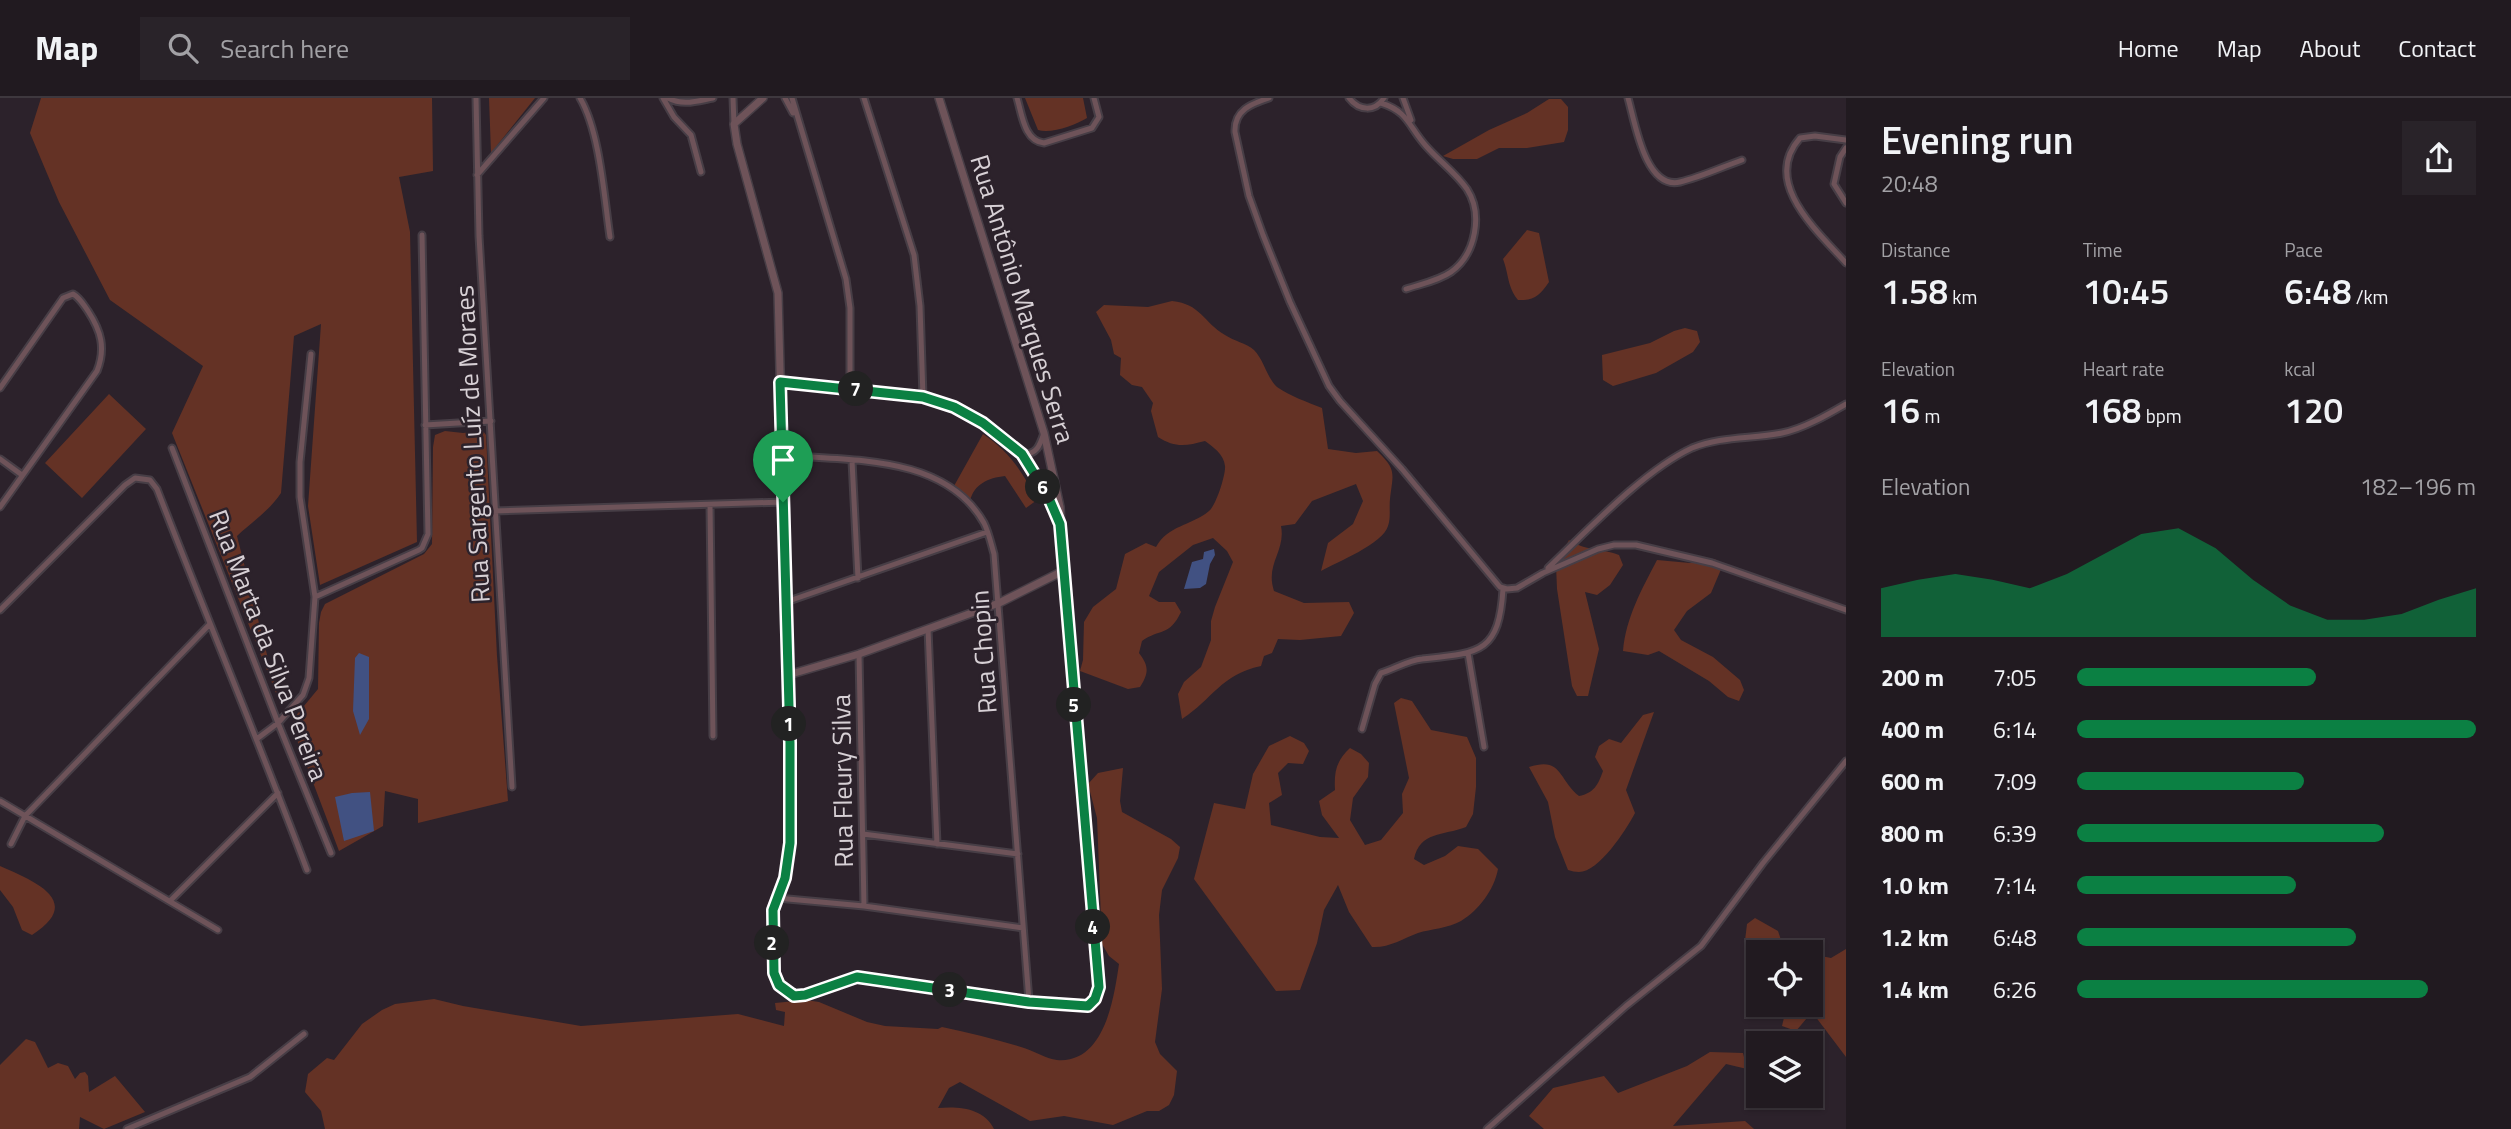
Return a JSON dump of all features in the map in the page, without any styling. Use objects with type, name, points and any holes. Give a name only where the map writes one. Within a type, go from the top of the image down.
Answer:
[{"type":"street","name":"Rua Sargento Luíz de Moraes","points":[[476,98],[478,236],[512,787]]},
{"type":"street","points":[[477,175],[544,98]]},
{"type":"street","points":[[580,98],[591,130],[610,237]]},
{"type":"street","points":[[666,98],[692,103],[713,98]]},
{"type":"street","points":[[666,98],[674,117],[691,135],[701,172]]},
{"type":"street","points":[[733,98],[737,144],[778,293],[790,843],[788,864],[773,910],[771,926],[774,973],[779,985],[794,996],[805,995],[857,977],[1029,1002]]},
{"type":"street","points":[[734,124],[763,98]]},
{"type":"street","points":[[785,98],[798,122]]},
{"type":"street","points":[[792,98],[846,279],[850,308],[850,388]]},
{"type":"street","points":[[864,98],[914,255],[920,306],[923,397]]},
{"type":"street","name":"Rua Antônio Marques Serra","points":[[939,98],[1044,433],[1057,489],[1099,987],[1091,1004],[1083,1007],[1029,1002]]},
{"type":"street","points":[[1017,98],[1027,131],[1034,141],[1044,144],[1092,128],[1099,117],[1094,98]]},
{"type":"street","points":[[1269,98],[1243,109],[1235,124],[1235,132],[1249,196],[1319,367],[1340,401],[1402,469],[1503,589],[1502,611],[1497,631],[1485,645],[1468,653],[1420,659],[1381,673],[1375,684],[1362,729]]},
{"type":"street","points":[[1349,98],[1357,106],[1364,108],[1382,101],[1399,110],[1425,145],[1473,200],[1475,226],[1468,252],[1453,271],[1406,289]]},
{"type":"street","points":[[1402,98],[1414,130]]},
{"type":"street","points":[[1628,98],[1648,164],[1658,177],[1677,183],[1742,160]]},
{"type":"street","points":[[1846,141],[1815,136],[1800,138],[1790,156],[1787,174],[1795,203],[1846,263]]},
{"type":"street","points":[[1846,148],[1840,158],[1834,184],[1846,203]]},
{"type":"street","points":[[315,597],[422,548],[428,534],[422,235]]},
{"type":"street","points":[[0,388],[64,298],[73,294],[79,298],[101,337],[101,363],[0,507]]},
{"type":"street","points":[[258,738],[278,723],[303,695],[307,686],[315,597],[300,497],[300,462],[311,354]]},
{"type":"street","points":[[780,382],[923,397],[954,407],[971,416],[1022,454],[1048,496],[1060,524]]},
{"type":"street","points":[[1543,573],[1616,505],[1670,460],[1693,448],[1718,440],[1785,433],[1846,404]]},
{"type":"street","points":[[425,425],[491,421]]},
{"type":"street","points":[[1022,454],[1034,452],[1039,448],[1044,433]]},
{"type":"street","name":"Rua Marta da Silva Pereira","points":[[173,449],[331,853]]},
{"type":"street","name":"Rua Chopin","points":[[782,456],[909,468],[949,486],[968,502],[988,532],[995,554],[1029,1002]]},
{"type":"street","points":[[0,459],[22,475]]},
{"type":"street","points":[[852,461],[858,578]]},
{"type":"street","name":"Rua Marta da Silva Pereira","points":[[0,610],[125,485],[135,478],[150,480],[157,489],[209,625],[258,738],[307,870]]},
{"type":"street","points":[[494,511],[783,502]]},
{"type":"street","points":[[709,505],[713,736]]},
{"type":"street","points":[[786,602],[988,532]]},
{"type":"street","points":[[1503,589],[1517,587],[1598,549],[1614,545],[1636,545],[1712,564],[1846,610]]},
{"type":"street","points":[[788,676],[859,654],[999,603],[1063,571]]},
{"type":"street","points":[[11,844],[25,816],[209,625]]},
{"type":"street","points":[[928,629],[937,844]]},
{"type":"street","points":[[1468,653],[1484,747]]},
{"type":"street","name":"Rua Fleury Silva","points":[[859,654],[864,906]]},
{"type":"street","points":[[1487,1129],[1626,1006],[1702,946],[1763,863],[1846,761]]},
{"type":"street","points":[[171,900],[278,793]]},
{"type":"street","points":[[0,801],[218,930]]},
{"type":"street","points":[[863,834],[1018,854]]},
{"type":"street","points":[[777,898],[864,906],[1023,928]]},
{"type":"street","points":[[127,1129],[250,1077],[304,1034]]},
{"type":"shaded area","points":[[41,98],[432,98],[433,171],[399,177],[410,232],[417,542],[320,585],[308,506],[321,324],[294,336],[281,493],[266,511],[237,536],[278,698],[172,433],[203,366],[110,300],[59,202],[30,133]]},
{"type":"shaded area","points":[[489,98],[535,98],[491,153]]},
{"type":"shaded area","points":[[1025,98],[1083,98],[1087,118],[1056,130],[1038,130]]},
{"type":"shaded area","points":[[1549,99],[1561,99],[1568,107],[1568,130],[1564,142],[1527,148],[1499,148],[1477,159],[1453,159],[1443,156],[1489,130],[1527,113]]},
{"type":"shaded area","points":[[1527,230],[1539,233],[1549,282],[1536,296],[1518,300],[1510,285],[1503,259]]},
{"type":"shaded area","points":[[1172,301],[1196,310],[1218,330],[1254,350],[1277,387],[1322,408],[1328,449],[1356,453],[1377,451],[1392,472],[1388,526],[1378,539],[1348,558],[1321,571],[1328,543],[1353,524],[1363,501],[1356,484],[1312,501],[1295,524],[1281,526],[1281,543],[1272,573],[1274,591],[1304,603],[1349,602],[1354,613],[1341,636],[1278,639],[1272,653],[1264,656],[1261,666],[1226,681],[1182,719],[1178,694],[1184,682],[1201,667],[1211,640],[1211,621],[1215,607],[1233,562],[1227,551],[1213,538],[1193,545],[1159,572],[1149,596],[1159,602],[1175,602],[1181,612],[1168,629],[1142,641],[1139,653],[1147,670],[1140,687],[1128,689],[1080,671],[1084,622],[1093,607],[1116,589],[1125,554],[1146,543],[1156,547],[1167,534],[1209,511],[1224,476],[1223,458],[1205,441],[1181,445],[1158,437],[1151,411],[1153,403],[1142,387],[1132,385],[1120,375],[1121,358],[1114,354],[1111,340],[1096,312],[1104,305],[1148,307]]},
{"type":"shaded area","points":[[1685,328],[1697,331],[1700,342],[1693,352],[1656,373],[1613,386],[1603,380],[1602,355],[1650,343]]},
{"type":"shaded area","points":[[109,394],[146,429],[82,498],[45,463]]},
{"type":"shaded area","points":[[445,431],[483,431],[486,435],[497,656],[508,801],[418,823],[418,799],[385,791],[383,826],[339,851],[292,727],[294,718],[318,689],[319,623],[325,604],[424,554],[432,544],[433,447],[435,435]]},
{"type":"shaded area","points":[[983,434],[1008,456],[1026,481],[1037,500],[1026,508],[1005,476],[983,483],[975,490],[970,501],[954,486]]},
{"type":"shaded area","points":[[1569,540],[1581,546],[1619,555],[1623,565],[1610,585],[1597,595],[1585,592],[1599,649],[1588,696],[1577,696],[1572,686],[1557,589],[1556,565]]},
{"type":"shaded area","points":[[1715,559],[1722,567],[1711,593],[1687,611],[1674,630],[1681,640],[1713,657],[1740,680],[1744,690],[1739,701],[1728,697],[1709,681],[1659,651],[1648,655],[1623,651],[1631,615],[1657,560],[1690,563]]},
{"type":"shaded area","points":[[1401,698],[1412,701],[1431,730],[1467,737],[1476,758],[1473,814],[1466,827],[1427,839],[1421,843],[1414,859],[1424,865],[1445,856],[1458,846],[1478,849],[1498,869],[1493,884],[1480,905],[1461,921],[1378,947],[1372,947],[1349,912],[1338,885],[1324,910],[1317,943],[1300,990],[1276,991],[1194,879],[1214,803],[1245,809],[1253,774],[1269,746],[1290,736],[1304,743],[1309,751],[1303,764],[1288,763],[1278,773],[1282,795],[1269,803],[1271,825],[1320,837],[1339,838],[1322,815],[1319,801],[1335,790],[1337,767],[1350,748],[1361,754],[1369,763],[1368,777],[1353,798],[1350,820],[1365,845],[1381,840],[1403,813],[1402,794],[1409,778],[1394,703]]},
{"type":"shaded area","points":[[1654,712],[1626,790],[1635,813],[1611,849],[1595,865],[1579,872],[1568,870],[1555,837],[1548,802],[1529,767],[1548,764],[1559,771],[1579,796],[1588,793],[1597,784],[1603,771],[1595,757],[1599,746],[1609,739],[1621,743],[1643,715]]},
{"type":"shaded area","points":[[1123,768],[1120,801],[1122,812],[1171,839],[1180,847],[1178,858],[1162,890],[1159,915],[1162,989],[1155,1042],[1160,1054],[1177,1071],[1174,1095],[1169,1105],[1159,1111],[1147,1111],[1113,1125],[1064,1116],[1030,1121],[960,1082],[949,1088],[938,1108],[970,1110],[984,1117],[994,1129],[325,1129],[321,1111],[305,1092],[308,1074],[327,1058],[334,1060],[362,1024],[395,1004],[434,999],[581,1026],[738,1014],[784,1026],[785,1012],[776,1010],[775,1003],[806,1000],[819,1002],[867,1022],[885,1026],[942,1027],[1026,1048],[1057,1060],[1073,1058],[1086,1051],[1104,1026],[1119,964],[1109,956],[1102,944],[1097,818],[1088,784],[1098,773]]},
{"type":"shaded area","points":[[0,866],[39,885],[49,893],[54,902],[54,912],[47,923],[32,935],[22,930],[13,907],[0,890]]},
{"type":"shaded area","points":[[1755,918],[1778,931],[1781,940],[1746,940],[1746,950],[1744,949],[1747,924]]},
{"type":"shaded area","points":[[1846,949],[1846,1057],[1816,1017],[1823,1017],[1823,956],[1831,958]]},
{"type":"shaded area","points":[[1784,1017],[1808,1017],[1796,1031],[1782,1026]]},
{"type":"shaded area","points":[[26,1039],[35,1042],[48,1068],[58,1063],[68,1066],[75,1079],[85,1072],[88,1076],[89,1092],[115,1076],[145,1112],[104,1129],[80,1117],[79,1129],[0,1129],[0,1065]]},
{"type":"shaded area","points":[[1710,1052],[1743,1053],[1746,1069],[1726,1064],[1673,1126],[1745,1121],[1754,1129],[1544,1129],[1529,1116],[1553,1088],[1604,1076],[1618,1093],[1687,1066]]},
{"type":"water","points":[[1214,549],[1215,555],[1210,564],[1206,584],[1200,588],[1184,589],[1192,562],[1203,559],[1204,552]]},
{"type":"water","points":[[359,653],[369,657],[369,719],[360,735],[353,711],[355,658]]},
{"type":"water","points":[[370,792],[374,831],[344,841],[335,797]]},
{"type":"route","points":[[780,382],[923,397],[954,407],[983,423],[1022,454],[1037,477],[1060,524],[1099,987],[1095,999],[1088,1006],[1029,1002],[857,977],[805,995],[794,996],[779,985],[774,973],[771,926],[773,910],[785,878],[790,843],[783,502],[780,382]]}]
